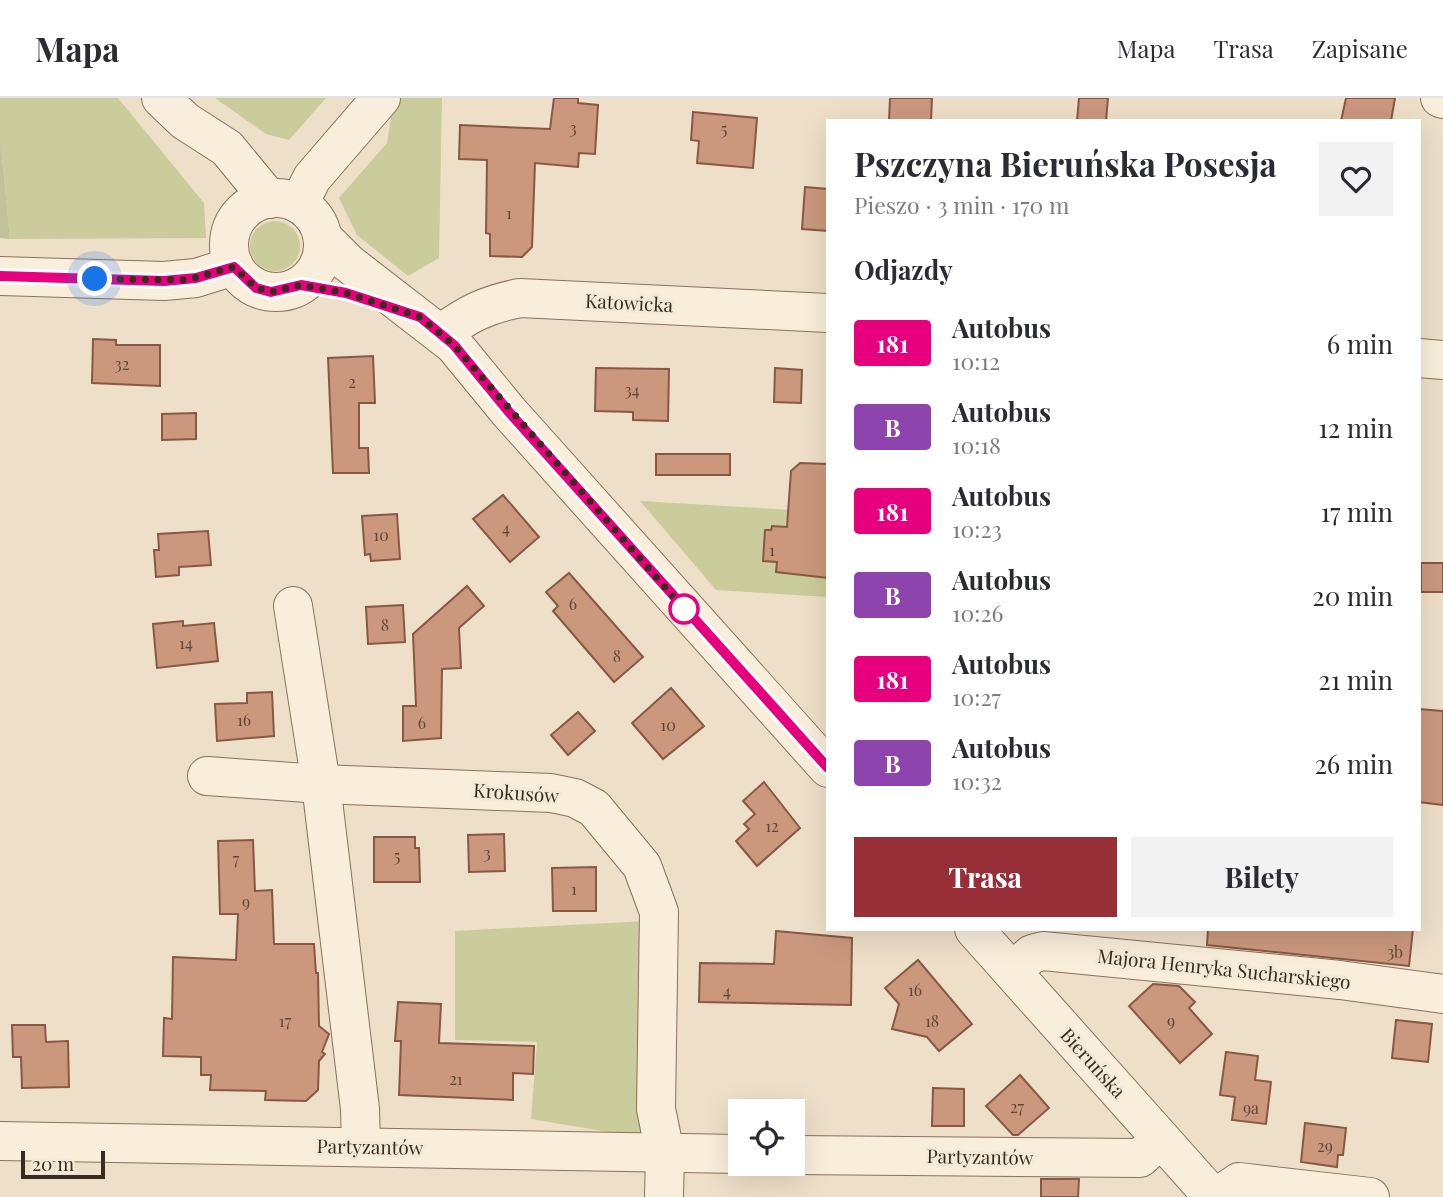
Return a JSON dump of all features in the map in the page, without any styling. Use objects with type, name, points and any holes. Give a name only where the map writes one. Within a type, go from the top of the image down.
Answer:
[{"type":"street","points":[[381,98],[312,178],[270,205],[230,238],[234,267],[256,288],[271,292],[301,285],[346,293],[430,325]]},
{"type":"street","points":[[173,110],[227,148],[270,205],[310,213],[323,238],[348,263],[454,345],[509,412],[826,766]]},
{"type":"street","points":[[301,285],[314,273],[322,256],[323,238]]},
{"type":"street","points":[[0,276],[164,281],[196,278],[234,267]]},
{"type":"street","name":"Katowicka","points":[[430,325],[467,314],[491,303],[520,298],[826,313]]},
{"type":"street","points":[[1421,358],[1443,360]]},
{"type":"street","points":[[293,606],[321,784],[360,1109],[361,1147]]},
{"type":"street","name":"Krokusów","points":[[207,776],[321,784],[551,793],[575,798],[594,808],[642,866],[659,912],[656,1109],[665,1153],[664,1197]]},
{"type":"street","name":"Bieruńska","points":[[976,931],[1215,1197]]},
{"type":"street","name":"Majora Henryka Sucharskiego","points":[[1012,971],[1032,954],[1043,951],[1339,980],[1443,994]]},
{"type":"street","name":"Partyzantów","points":[[805,1155],[1140,1158],[1161,1139]]},
{"type":"street","name":"Partyzantów","points":[[0,1141],[728,1154]]},
{"type":"street","points":[[1215,1197],[1239,1182],[1370,1197]]},
{"type":"green space","points":[[0,98],[118,98],[204,203],[206,238],[10,239],[0,136]]},
{"type":"green space","points":[[215,98],[326,98],[289,140],[266,134]]},
{"type":"green space","points":[[400,98],[442,98],[439,258],[408,276],[357,235],[339,198],[387,143],[393,104]]},
{"type":"green space","points":[[0,136],[10,239],[0,238]]},
{"type":"green space","points":[[275,221],[292,229],[300,246],[292,263],[275,271],[258,263],[250,246],[258,229]]},
{"type":"green space","points":[[640,501],[826,512],[826,597],[716,590]]},
{"type":"green space","points":[[646,921],[644,1138],[531,1119],[537,1042],[455,1040],[455,931]]},
{"type":"building","points":[[554,98],[578,98],[578,103],[598,105],[595,154],[579,153],[578,167],[535,163],[532,247],[522,257],[490,256],[490,234],[486,233],[487,160],[459,159],[460,125],[550,129]]},
{"type":"building","points":[[890,98],[932,98],[931,119],[889,119]]},
{"type":"building","points":[[1079,98],[1108,98],[1106,119],[1077,119]]},
{"type":"building","points":[[1346,98],[1395,98],[1391,119],[1341,119]]},
{"type":"building","points":[[693,112],[757,118],[753,168],[697,163],[699,141],[691,140]]},
{"type":"building","points":[[805,187],[826,189],[826,231],[802,229]]},
{"type":"building","points":[[93,339],[116,340],[116,345],[160,345],[160,386],[92,383]]},
{"type":"building","points":[[373,356],[375,403],[359,403],[359,448],[368,448],[369,473],[333,473],[328,358]]},
{"type":"building","points":[[596,368],[669,369],[668,421],[633,420],[633,412],[595,411]]},
{"type":"building","points":[[775,368],[802,370],[801,403],[774,402]]},
{"type":"building","points":[[196,413],[196,439],[162,440],[162,414]]},
{"type":"building","points":[[656,454],[730,454],[730,475],[656,475]]},
{"type":"building","points":[[800,463],[826,464],[826,578],[776,572],[777,562],[763,561],[765,530],[771,530],[772,526],[787,527],[791,471]]},
{"type":"building","points":[[503,495],[539,537],[510,562],[473,519]]},
{"type":"building","points":[[397,514],[400,559],[371,561],[370,554],[365,555],[362,516]]},
{"type":"building","points":[[208,531],[211,565],[179,567],[179,575],[156,577],[154,550],[159,550],[158,534]]},
{"type":"building","points":[[1421,563],[1443,563],[1443,592],[1421,592]]},
{"type":"building","points":[[569,573],[643,657],[614,682],[553,611],[558,606],[546,592]]},
{"type":"building","points":[[467,586],[484,606],[459,628],[461,668],[442,669],[441,738],[403,741],[403,706],[416,706],[413,634]]},
{"type":"building","points":[[403,605],[405,642],[368,644],[366,607]]},
{"type":"building","points":[[183,621],[183,626],[214,623],[218,661],[157,668],[153,624]]},
{"type":"building","points":[[671,688],[704,726],[663,759],[632,723]]},
{"type":"building","points":[[272,692],[274,736],[217,741],[215,704],[247,703],[247,693]]},
{"type":"building","points":[[1421,709],[1443,711],[1443,805],[1421,802]]},
{"type":"building","points":[[578,712],[595,731],[568,755],[551,735]]},
{"type":"building","points":[[764,782],[800,828],[757,866],[736,841],[749,829],[744,824],[755,814],[743,801]]},
{"type":"building","points":[[504,834],[505,871],[469,872],[468,835]]},
{"type":"building","points":[[374,837],[415,837],[415,848],[419,848],[420,882],[374,882]]},
{"type":"building","points":[[253,840],[255,891],[272,890],[274,944],[314,944],[318,973],[319,1026],[329,1034],[322,1052],[325,1054],[319,1061],[318,1090],[306,1101],[265,1100],[266,1091],[210,1090],[211,1075],[201,1075],[201,1057],[163,1056],[164,1018],[172,1019],[173,957],[236,960],[238,914],[220,914],[218,841]]},
{"type":"building","points":[[596,867],[596,911],[553,911],[552,868]]},
{"type":"building","points":[[776,931],[852,938],[851,1005],[699,1002],[700,963],[774,964]]},
{"type":"building","points":[[1208,931],[1413,931],[1409,966],[1207,945]]},
{"type":"building","points":[[918,960],[972,1024],[939,1051],[927,1037],[892,1029],[899,1004],[885,988]]},
{"type":"building","points":[[1153,984],[1179,986],[1195,1002],[1189,1008],[1212,1034],[1180,1063],[1129,1006]]},
{"type":"building","points":[[398,1002],[441,1004],[439,1043],[534,1046],[533,1074],[513,1073],[513,1100],[399,1095],[401,1041],[395,1041]]},
{"type":"building","points":[[1396,1020],[1432,1024],[1428,1062],[1392,1058]]},
{"type":"building","points":[[12,1025],[45,1025],[46,1042],[68,1041],[69,1087],[22,1088],[21,1057],[13,1057]]},
{"type":"building","points":[[1226,1052],[1258,1056],[1255,1080],[1271,1082],[1266,1124],[1232,1120],[1235,1097],[1220,1095]]},
{"type":"building","points":[[1020,1075],[1049,1108],[1018,1135],[1013,1135],[986,1106]]},
{"type":"building","points":[[933,1088],[964,1089],[964,1126],[932,1126]]},
{"type":"building","points":[[1305,1123],[1346,1128],[1343,1155],[1338,1155],[1337,1167],[1301,1162]]},
{"type":"building","points":[[1041,1179],[1079,1179],[1078,1197],[1041,1197]]},
{"type":"bus line","name":"181","points":[[0,276],[164,281],[186,280],[234,267],[243,279],[256,288],[271,292],[286,291],[301,285],[346,293],[420,317],[454,345],[509,412],[826,766]]},
{"type":"route","points":[[95,279],[186,280],[234,267],[243,279],[256,288],[271,292],[286,291],[301,285],[346,293],[420,317],[454,345],[509,412],[684,609]]}]
